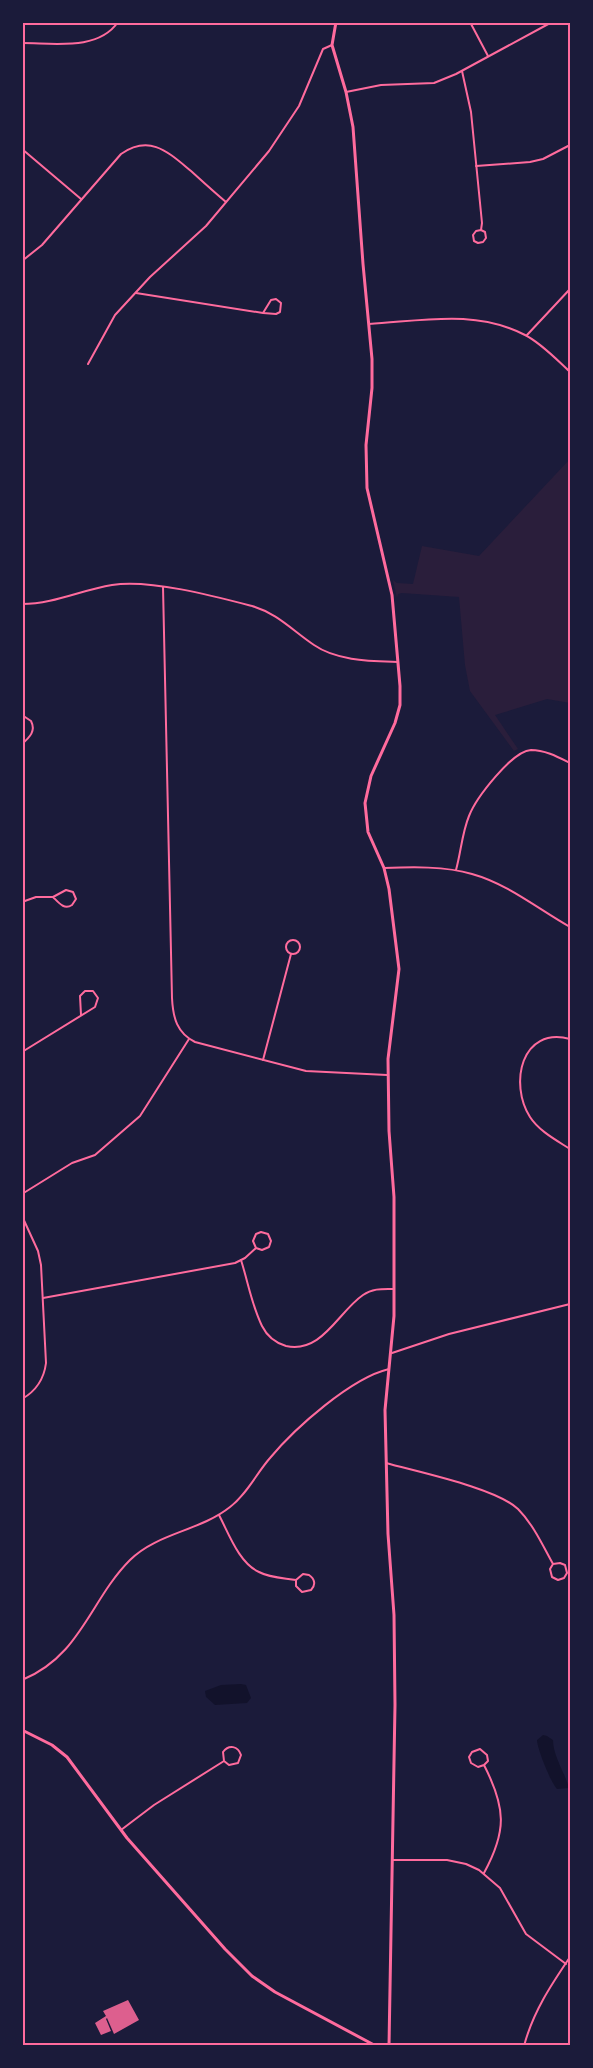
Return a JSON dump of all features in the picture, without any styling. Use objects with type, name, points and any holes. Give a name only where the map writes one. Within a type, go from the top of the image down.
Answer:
[{"type":"street","points":[[22,43],[89,42],[102,38],[118,22]]},
{"type":"street","points":[[336,22],[332,45],[346,92],[354,136],[363,274],[369,324],[372,373],[366,445],[367,488],[392,595],[400,686],[398,714],[371,776],[365,803],[371,841],[384,868],[391,898],[399,969],[388,1049],[394,1197],[392,1353],[385,1401],[388,1534],[394,1642],[388,2046]]},
{"type":"street","points":[[470,22],[488,57]]},
{"type":"street","points":[[346,92],[381,85],[434,83],[462,71],[552,22]]},
{"type":"street","points":[[88,364],[115,315],[150,277],[206,226],[283,131],[298,106],[323,49],[332,45]]},
{"type":"street","points":[[462,71],[471,112],[481,230]]},
{"type":"street","points":[[22,261],[42,245],[121,154],[129,148],[143,145],[162,148],[227,202]]},
{"type":"street","points":[[476,166],[530,162],[543,159],[570,145]]},
{"type":"street","points":[[22,149],[81,199]]},
{"type":"street","points":[[481,230],[485,234],[485,239],[476,243],[473,240],[473,234],[481,230]]},
{"type":"street","points":[[527,336],[570,289]]},
{"type":"street","points":[[136,293],[263,313],[278,313],[282,308],[282,303],[276,299],[271,300],[263,313]]},
{"type":"street","points":[[369,324],[445,318],[464,318],[497,324],[527,336],[569,371]]},
{"type":"street","points":[[22,604],[49,602],[112,585],[141,584],[163,587],[263,609],[279,618],[313,645],[330,653],[358,659],[398,662]]},
{"type":"street","points":[[163,587],[172,998],[176,1022],[189,1039],[263,1060],[316,1072],[388,1075]]},
{"type":"street","points":[[22,715],[31,720],[33,728],[32,734],[22,744]]},
{"type":"street","points":[[456,870],[468,816],[508,762],[525,751],[535,750],[549,753],[570,763]]},
{"type":"street","points":[[384,868],[456,870],[481,877],[507,889],[570,927]]},
{"type":"street","points":[[22,902],[36,897],[53,897],[68,890],[74,893],[76,899],[74,904],[67,907],[53,897]]},
{"type":"street","points":[[290,940],[294,940],[300,948],[291,954],[286,950],[286,945],[290,940]]},
{"type":"street","points":[[263,1060],[291,954]]},
{"type":"street","points":[[22,1052],[81,1016],[97,1004],[98,997],[94,992],[87,990],[81,995],[81,1016]]},
{"type":"street","points":[[570,1039],[550,1038],[533,1046],[522,1064],[519,1079],[523,1102],[531,1119],[542,1130],[570,1149]]},
{"type":"street","points":[[22,1194],[72,1163],[94,1155],[140,1116],[189,1039]]},
{"type":"street","points":[[22,1216],[40,1261],[44,1298],[44,1372],[35,1389],[22,1399]]},
{"type":"street","points":[[261,1232],[268,1234],[272,1241],[269,1247],[262,1250],[256,1248],[253,1241],[256,1234],[261,1232]]},
{"type":"street","points":[[44,1298],[229,1264],[241,1260],[256,1248]]},
{"type":"street","points":[[241,1260],[262,1326],[275,1341],[288,1346],[302,1347],[315,1341],[357,1299],[367,1293],[378,1289],[394,1289]]},
{"type":"street","points":[[392,1353],[449,1334],[570,1304]]},
{"type":"street","points":[[22,1680],[45,1669],[66,1649],[84,1627],[117,1575],[136,1554],[219,1515],[239,1499],[272,1455],[330,1402],[370,1375],[389,1369]]},
{"type":"street","points":[[386,1463],[501,1497],[516,1508],[528,1522],[553,1564]]},
{"type":"street","points":[[219,1515],[241,1555],[250,1566],[265,1575],[296,1581]]},
{"type":"street","points":[[553,1564],[565,1565],[567,1573],[564,1578],[558,1580],[552,1577],[550,1569],[553,1564]]},
{"type":"street","points":[[303,1574],[309,1575],[313,1579],[314,1586],[308,1592],[302,1592],[296,1586],[296,1581],[303,1574]]},
{"type":"street","points":[[22,1730],[52,1745],[67,1757],[121,1830],[225,1949],[252,1976],[275,1992],[376,2046]]},
{"type":"street","points":[[227,1748],[236,1748],[241,1752],[238,1763],[229,1765],[224,1761],[223,1755],[227,1748]]},
{"type":"street","points":[[474,1750],[483,1750],[487,1755],[488,1761],[484,1766],[478,1767],[471,1763],[469,1757],[474,1750]]},
{"type":"street","points":[[121,1830],[154,1805],[224,1761]]},
{"type":"street","points":[[484,1766],[494,1784],[501,1827],[498,1845],[484,1873]]},
{"type":"street","points":[[392,1860],[447,1860],[466,1864],[484,1873],[500,1888],[523,1930],[533,1941],[566,1964]]},
{"type":"street","points":[[524,2046],[530,2026],[544,1996],[570,1957]]},
{"type":"shaded area","points":[[570,459],[570,703],[547,699],[495,715],[518,749],[514,751],[470,691],[465,665],[459,597],[402,593],[398,594],[397,598],[393,580],[397,583],[413,584],[422,546],[479,556]]},
{"type":"shaded area","points":[[221,1685],[246,1685],[251,1698],[247,1703],[215,1705],[206,1697],[205,1691]]},
{"type":"shaded area","points":[[543,1735],[553,1740],[555,1752],[569,1788],[557,1789],[551,1780],[537,1740]]},
{"type":"building","points":[[128,2000],[139,2020],[114,2034],[107,2018],[111,2031],[101,2035],[95,2023],[106,2016],[103,2011]]}]
